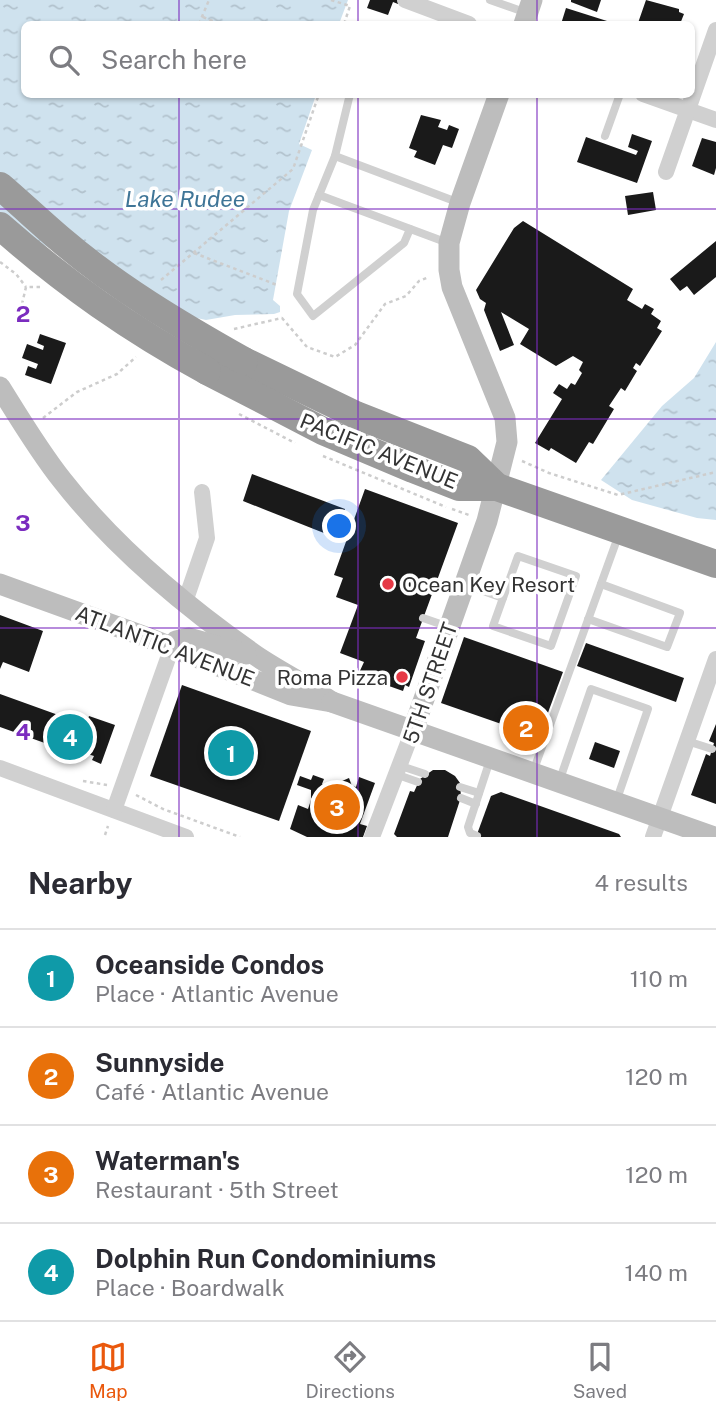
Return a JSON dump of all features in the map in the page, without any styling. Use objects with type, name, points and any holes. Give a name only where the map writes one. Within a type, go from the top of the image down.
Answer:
[{"type":"highway","points":[[0,186],[61,240],[182,326],[244,361],[356,415],[468,460],[497,487]]},
{"type":"highway","name":"PACIFIC AVENUE","points":[[0,226],[45,265],[129,327],[323,431],[459,487],[497,487],[716,564]]},
{"type":"street","points":[[405,0],[461,21]]},
{"type":"street","points":[[695,90],[716,32]]},
{"type":"street","name":"5TH STREET","points":[[372,837],[399,770],[464,584],[497,487],[507,442],[505,418],[452,287],[449,270],[449,243],[460,203],[498,98]]},
{"type":"street","points":[[654,98],[716,120]]},
{"type":"street","points":[[666,172],[692,98]]},
{"type":"street","name":"ATLANTIC AVENUE","points":[[0,387],[63,481],[94,517],[186,602],[259,657],[332,702]]},
{"type":"street","points":[[186,602],[206,538],[202,492]]},
{"type":"street","name":"ATLANTIC AVENUE","points":[[0,584],[172,647],[291,695],[332,702],[616,802],[656,828],[714,837]]},
{"type":"street","points":[[111,817],[176,640],[189,638],[259,657]]},
{"type":"street","points":[[656,828],[716,659]]},
{"type":"street","points":[[0,768],[111,817],[187,837]]},
{"type":"lane","points":[[490,0],[528,13]]},
{"type":"lane","points":[[349,98],[335,156],[313,210],[297,295],[313,316],[404,243],[410,229]]},
{"type":"lane","points":[[605,136],[619,98]]},
{"type":"lane","points":[[335,156],[460,203]]},
{"type":"lane","points":[[319,195],[449,243]]},
{"type":"lane","points":[[532,772],[620,531]]},
{"type":"lane","points":[[518,556],[576,576],[551,646],[493,626],[503,598],[518,556]]},
{"type":"lane","points":[[464,584],[503,598]]},
{"type":"lane","points":[[588,619],[667,647],[680,613],[601,584]]},
{"type":"lane","points":[[423,618],[449,626]]},
{"type":"lane","points":[[559,782],[591,690],[648,709],[616,802]]},
{"type":"lane","points":[[687,741],[712,749]]},
{"type":"lane","points":[[477,836],[470,833],[468,827],[491,758]]},
{"type":"lane","points":[[399,770],[425,774]]},
{"type":"lane","points":[[399,770],[418,782]]},
{"type":"lane","points":[[460,787],[479,793]]},
{"type":"lane","points":[[461,799],[475,804]]},
{"type":"path","points":[[200,21],[209,0]]},
{"type":"path","points":[[331,0],[351,6],[345,21]]},
{"type":"path","points":[[202,16],[213,21]]},
{"type":"path","points":[[161,280],[293,169],[319,98]]},
{"type":"path","points":[[194,253],[277,285]]},
{"type":"path","points":[[0,262],[16,274],[26,287]]},
{"type":"path","points":[[233,329],[282,318],[307,347],[335,357],[355,345],[385,304],[406,296],[419,281],[429,277]]},
{"type":"path","points":[[27,430],[77,392],[117,374],[136,357]]},
{"type":"path","points":[[522,461],[618,495],[716,472]]},
{"type":"path","points":[[105,835],[111,817]]},
{"type":"water","name":"Lake Rudee","points":[[0,0],[348,0],[340,21],[21,21],[21,98],[315,98],[299,144],[312,150],[289,211],[273,300],[280,306],[280,312],[206,320],[192,317],[0,222]]},
{"type":"water","points":[[716,342],[716,520],[697,518],[632,500],[601,480],[662,406],[694,378]]},
{"type":"building","points":[[370,0],[399,0],[398,4],[393,2],[388,15],[367,8]]},
{"type":"building","points":[[571,0],[601,0],[597,12]]},
{"type":"building","points":[[646,0],[679,9],[679,12],[684,14],[681,21],[639,21]]},
{"type":"building","points":[[566,8],[607,21],[562,21]]},
{"type":"building","points":[[421,115],[441,120],[438,127],[447,130],[449,125],[459,129],[452,148],[443,145],[435,165],[414,157],[417,151],[409,148]]},
{"type":"building","points":[[632,134],[652,141],[637,183],[577,162],[586,137],[636,155],[638,151],[628,147]]},
{"type":"building","points":[[702,138],[716,142],[714,175],[692,166]]},
{"type":"building","points":[[653,192],[656,210],[628,215],[625,196]]},
{"type":"building","points":[[523,221],[633,289],[627,300],[642,309],[645,304],[654,309],[651,314],[661,321],[657,328],[662,331],[640,366],[636,363],[633,368],[637,371],[625,391],[621,388],[609,406],[614,409],[593,444],[589,442],[576,463],[551,448],[549,451],[535,443],[562,399],[553,393],[559,384],[567,389],[571,383],[575,385],[582,373],[579,370],[583,362],[573,356],[556,366],[520,344],[529,329],[501,312],[514,345],[500,351],[484,310],[486,303],[480,299],[476,290],[514,228]]},
{"type":"building","points":[[716,241],[716,277],[694,295],[687,286],[680,291],[670,279]]},
{"type":"building","points":[[40,334],[66,343],[51,384],[25,375],[28,366],[36,369],[38,364],[22,358],[27,344],[43,350],[44,346],[37,343]]},
{"type":"building","points":[[252,474],[345,509],[334,537],[243,501]]},
{"type":"building","name":"Ocean Key Resort","points":[[365,489],[458,523],[416,638],[425,641],[409,687],[405,685],[403,691],[358,675],[364,662],[340,653],[358,605],[336,597],[343,578],[334,575]]},
{"type":"building","points":[[0,615],[43,631],[29,672],[3,662],[0,669]]},
{"type":"building","points":[[464,637],[563,672],[539,737],[441,703]]},
{"type":"building","points":[[586,643],[684,678],[676,702],[577,666]]},
{"type":"building","points":[[182,685],[311,731],[279,821],[150,776]]},
{"type":"building","points":[[0,694],[61,716],[59,722],[73,727],[76,720],[86,724],[89,716],[115,725],[101,764],[92,760],[94,756],[69,748],[67,751],[0,727]]},
{"type":"building","points":[[716,724],[716,804],[691,795],[706,754],[710,756],[714,743],[709,741]]},
{"type":"building","points":[[595,742],[620,751],[614,768],[589,759]]},
{"type":"building","points":[[433,770],[445,770],[460,783],[461,797],[448,837],[397,837],[394,834],[410,791],[414,792],[420,779]]},
{"type":"building","points":[[313,775],[324,779],[322,784],[341,791],[342,788],[346,789],[342,781],[349,778],[352,786],[356,787],[359,777],[375,783],[360,824],[367,826],[363,837],[307,837],[290,829],[298,805],[308,809],[311,800],[321,804],[322,802],[311,798],[311,790],[297,785],[300,776],[311,780]]},
{"type":"building","points":[[501,792],[619,834],[621,837],[476,837],[491,796]]},
{"type":"place","name":"Ocean Key Resort","points":[[388,584]]},
{"type":"place","name":"Roma Pizza","points":[[402,677]]},
{"type":"place","name":"Sunnyside","points":[[526,728]]},
{"type":"place","name":"Dolphin Run Condominiums","points":[[70,737]]},
{"type":"place","name":"Oceanside Condos","points":[[231,753]]},
{"type":"place","name":"Waterman's","points":[[337,807]]}]
